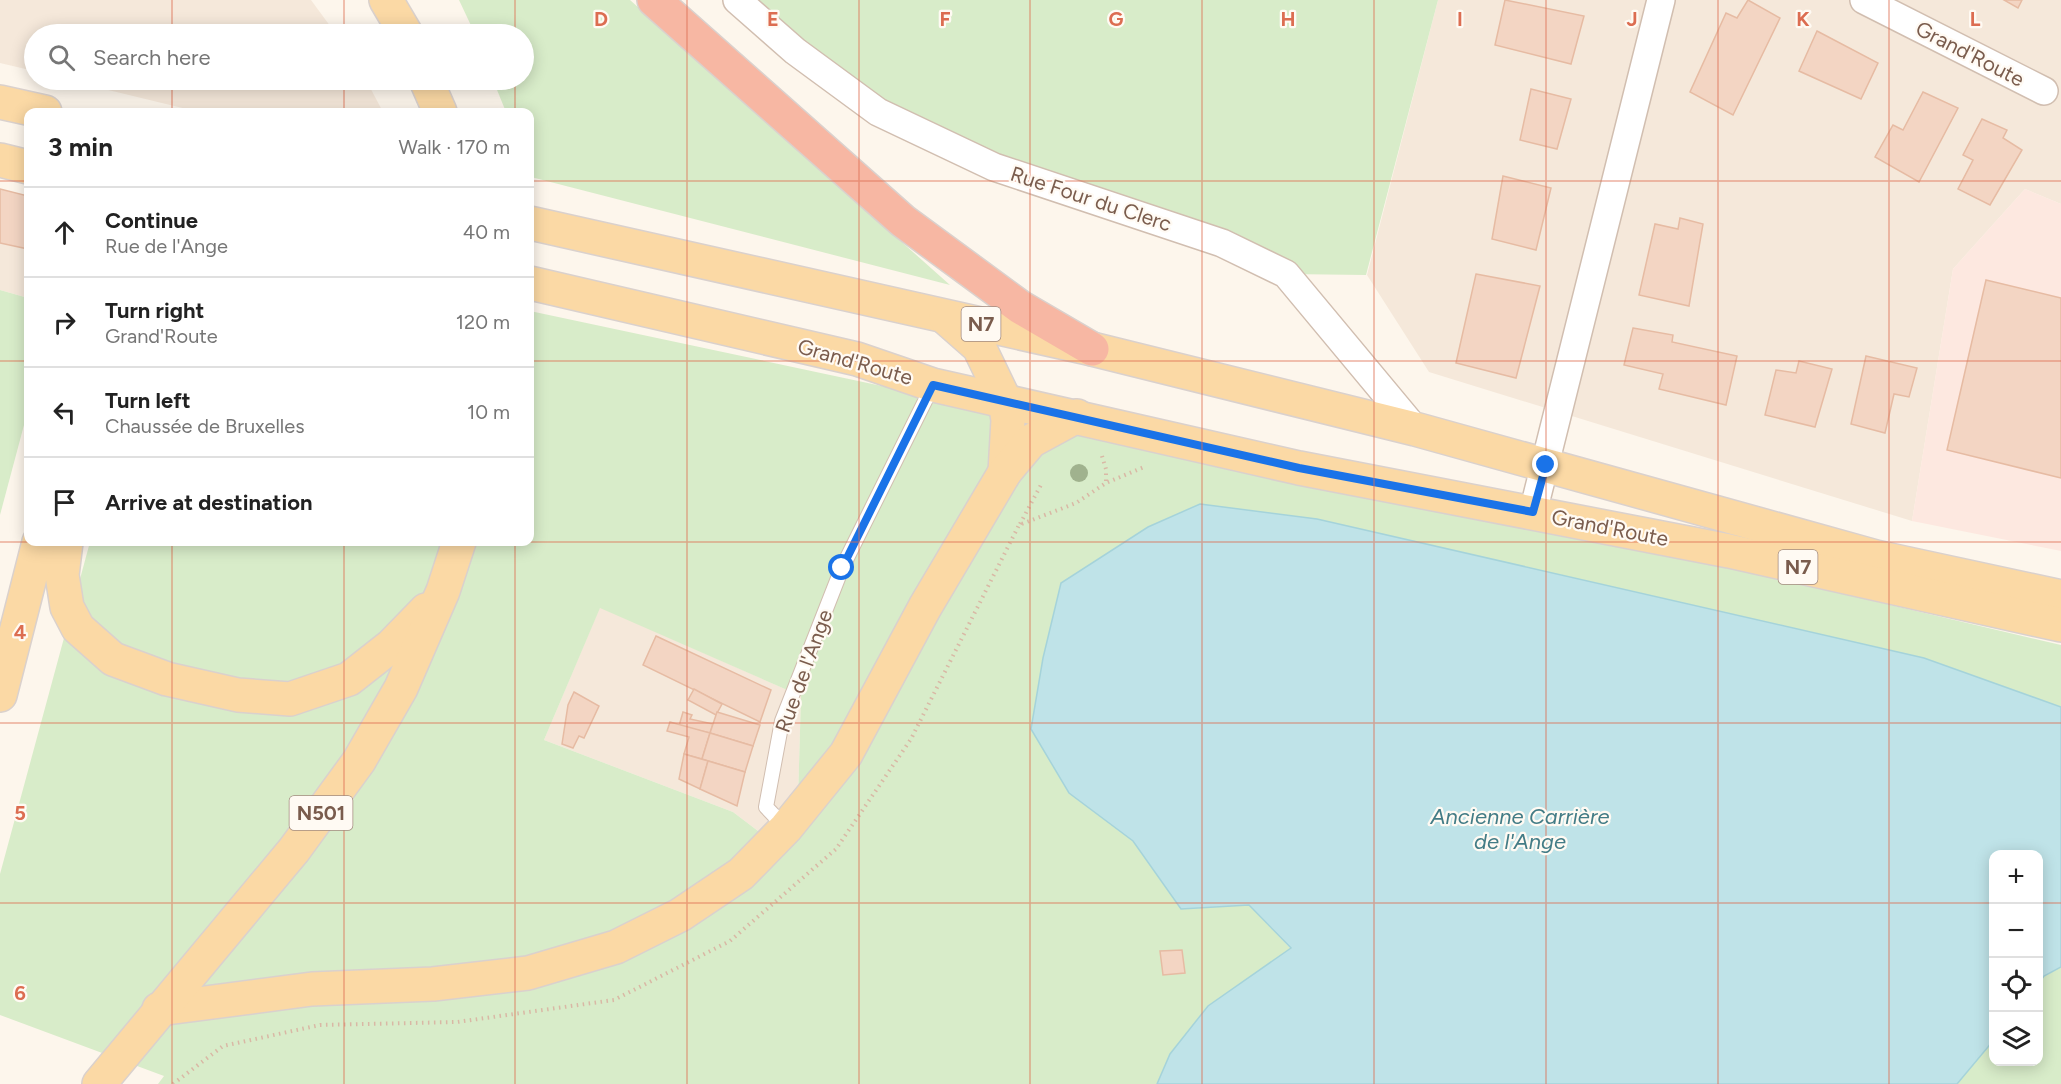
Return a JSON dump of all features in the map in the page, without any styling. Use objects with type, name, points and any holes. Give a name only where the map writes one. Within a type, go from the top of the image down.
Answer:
[{"type":"highway","points":[[654,0],[903,221],[1020,307],[1092,349]]},
{"type":"main road","points":[[386,0],[400,24]]},
{"type":"main road","points":[[430,90],[438,108]]},
{"type":"main road","points":[[0,102],[27,108]]},
{"type":"main road","points":[[0,160],[24,166]]},
{"type":"main road","name":"Grand'Route","points":[[537,224],[1092,349],[1415,429],[1865,554],[2061,597]]},
{"type":"main road","name":"Grand'Route","points":[[535,284],[857,359],[933,385],[1299,468],[1728,551],[2061,625]]},
{"type":"main road","points":[[942,315],[979,348],[1005,401],[1008,420],[1005,472]]},
{"type":"main road","points":[[159,1009],[312,989],[433,984],[528,973],[616,947],[680,915],[741,874],[786,828],[846,754],[926,607],[1005,472],[1031,441],[1077,416]]},
{"type":"main road","points":[[0,694],[38,546]]},
{"type":"main road","points":[[66,546],[62,575],[67,607],[78,628],[113,658],[167,679],[238,695],[290,699],[349,679],[391,646],[444,591]]},
{"type":"main road","name":"N501","points":[[99,1084],[159,1009],[294,850],[359,761],[401,688],[444,591],[458,546]]},
{"type":"street","name":"Rue Four du Clerc","points":[[737,0],[795,51],[878,112],[994,167],[1222,243],[1286,274],[1415,429]]},
{"type":"street","points":[[1533,512],[1661,0]]},
{"type":"street","name":"Grand'Route","points":[[1863,0],[2044,91]]},
{"type":"lane","name":"Rue de l'Ange","points":[[786,828],[766,807],[782,721],[842,568],[933,385]]},
{"type":"path","points":[[1092,454],[1102,456],[1106,470],[1106,483]]},
{"type":"path","points":[[1019,525],[1076,503],[1106,483],[1148,466]]},
{"type":"path","points":[[173,1084],[223,1046],[320,1025],[457,1022],[614,1000],[730,941],[836,849],[911,739],[1047,474]]},
{"type":"shaded area","points":[[0,0],[311,0],[329,24],[24,24],[24,69],[0,63]]},
{"type":"shaded area","points":[[1438,0],[2061,0],[2061,204],[2025,189],[1953,269],[1912,521],[1429,372],[1367,275]]},
{"type":"shaded area","points":[[108,90],[371,90],[381,108],[182,108]]},
{"type":"shaded area","points":[[2025,189],[2061,204],[2061,551],[1912,521],[1953,269]]},
{"type":"shaded area","points":[[0,195],[24,200],[24,297],[0,290]]},
{"type":"shaded area","points":[[600,607],[801,696],[798,800],[762,834],[733,812],[544,740]]},
{"type":"green space","points":[[459,0],[630,0],[950,285],[534,178],[534,108],[504,108],[497,90],[534,90],[534,24],[470,24]]},
{"type":"green space","points":[[737,0],[1438,0],[1366,275],[1286,274],[878,112]]},
{"type":"green space","points":[[0,290],[24,297],[24,425],[0,515]]},
{"type":"green space","points":[[534,312],[1704,561],[2061,645],[2061,707],[1924,658],[1317,519],[1061,583],[1043,658],[1031,729],[1069,793],[1133,841],[1181,908],[1249,905],[1291,949],[1208,1006],[1170,1054],[1157,1084],[158,1084],[164,1076],[0,1015],[0,874],[89,546],[534,546]],"holes":[[[600,608],[801,696],[798,800],[762,834],[733,812],[544,740]]]},
{"type":"green space","points":[[2061,967],[2061,1084],[1957,1084],[1989,1046],[1989,1066],[2043,1066],[2044,976]]},
{"type":"water","name":"Ancienne Carrière de l'Ange","points":[[1200,504],[1317,519],[1924,658],[2061,707],[2061,967],[2043,977],[2043,850],[1989,850],[1989,1046],[1957,1084],[1157,1084],[1170,1054],[1208,1006],[1291,948],[1249,905],[1181,909],[1133,841],[1069,793],[1031,729],[1043,658],[1061,583],[1148,527]]},
{"type":"building","points":[[1505,0],[1584,16],[1571,64],[1495,45]]},
{"type":"building","points":[[1748,0],[1780,18],[1733,115],[1690,92],[1726,13],[1737,18]]},
{"type":"building","points":[[2004,0],[2022,0],[2018,8]]},
{"type":"building","points":[[1817,31],[1878,63],[1861,99],[1799,71]]},
{"type":"building","points":[[1531,89],[1571,99],[1557,149],[1520,140]]},
{"type":"building","points":[[1923,92],[1958,108],[1919,182],[1875,157],[1893,125],[1903,130]]},
{"type":"building","points":[[1982,119],[2007,130],[2003,138],[2022,150],[1990,205],[1958,189],[1973,160],[1963,155]]},
{"type":"building","points":[[1503,176],[1551,188],[1536,250],[1492,239]]},
{"type":"building","points":[[0,189],[24,195],[24,248],[0,243]]},
{"type":"building","points":[[1680,218],[1703,224],[1689,306],[1639,295],[1655,224],[1678,229]]},
{"type":"building","points":[[1476,274],[1540,286],[1516,378],[1456,363]]},
{"type":"building","points":[[1986,280],[2061,298],[2061,478],[1947,450]]},
{"type":"building","points":[[1633,328],[1673,335],[1672,342],[1737,356],[1726,405],[1659,389],[1663,374],[1624,365]]},
{"type":"building","points":[[1866,356],[1917,368],[1909,397],[1894,394],[1885,433],[1851,424]]},
{"type":"building","points":[[1799,361],[1832,369],[1815,427],[1765,415],[1776,370],[1796,373]]},
{"type":"building","points":[[656,636],[771,690],[760,722],[643,665]]},
{"type":"building","points":[[694,689],[722,704],[716,715],[688,700]]},
{"type":"building","points":[[574,692],[599,706],[584,738],[579,736],[573,748],[562,744],[568,705]]},
{"type":"building","points":[[683,712],[692,715],[690,719],[713,724],[710,733],[679,726]]},
{"type":"building","points":[[717,712],[760,725],[753,746],[710,733]]},
{"type":"building","points":[[670,722],[710,733],[702,759],[684,754],[689,737],[667,731]]},
{"type":"building","points":[[710,733],[753,746],[745,772],[702,759]]},
{"type":"building","points":[[684,754],[708,761],[700,789],[679,779]]},
{"type":"building","points":[[708,761],[745,772],[737,806],[700,789]]},
{"type":"building","points":[[1182,950],[1185,973],[1163,975],[1160,951]]},
{"type":"route","points":[[842,568],[933,385],[1299,468],[1533,512],[1546,465]]}]
